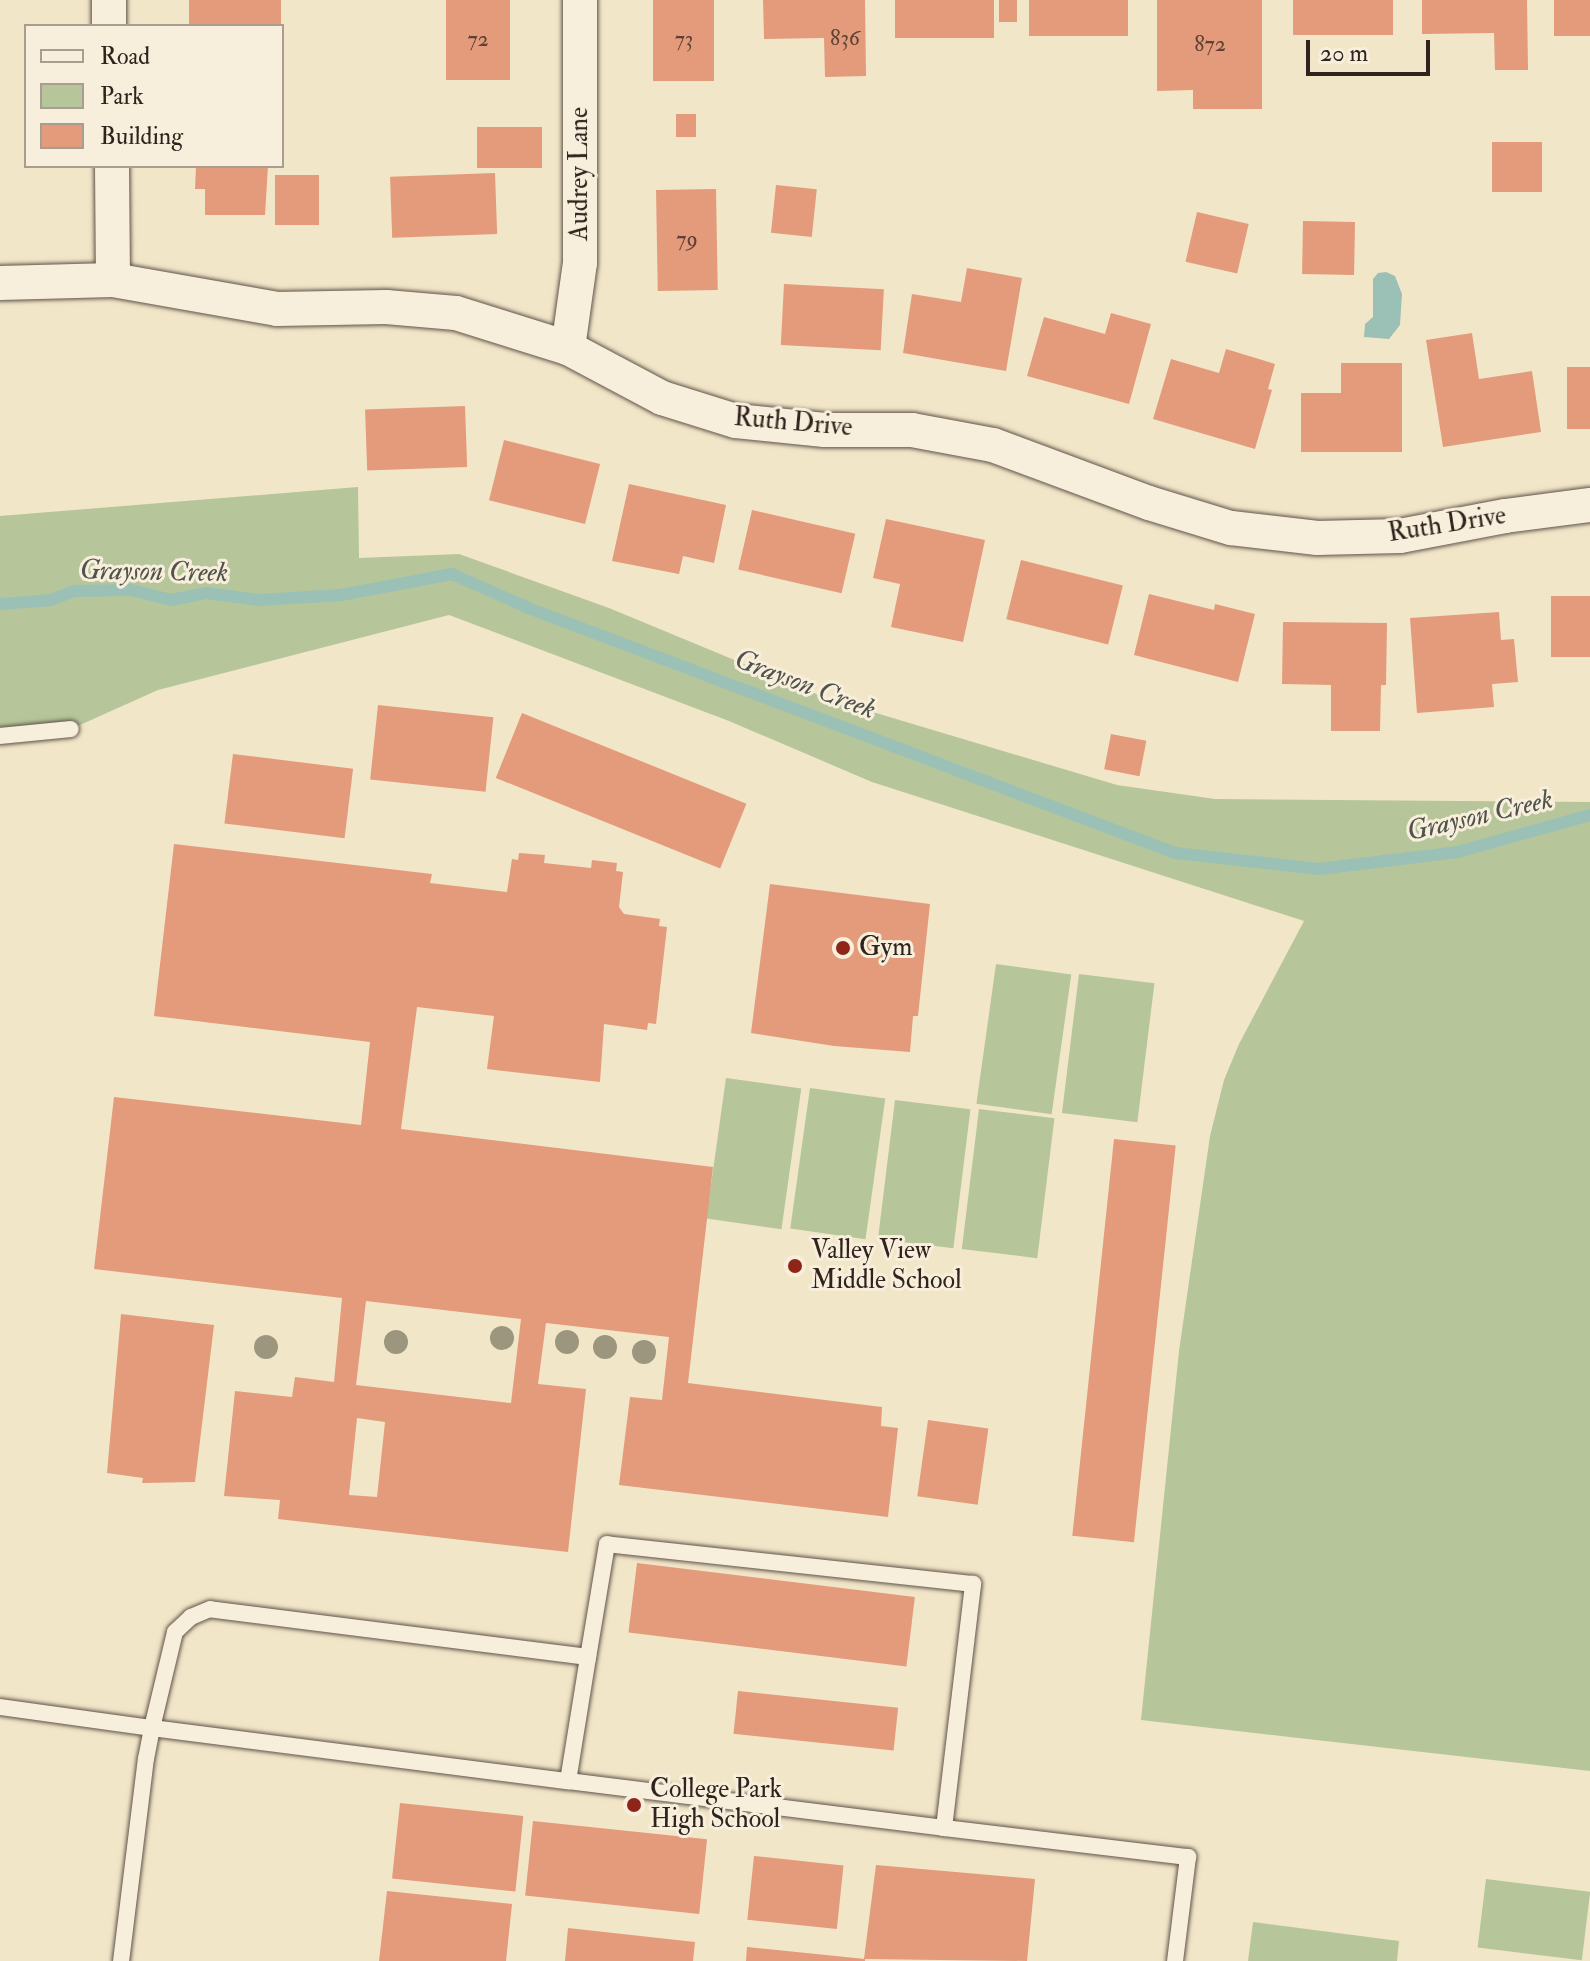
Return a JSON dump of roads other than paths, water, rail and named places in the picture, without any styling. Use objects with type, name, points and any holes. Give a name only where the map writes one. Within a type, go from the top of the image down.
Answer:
[{"type":"street","points":[[109,0],[109,24]]},
{"type":"street","name":"Audrey Lane","points":[[568,348],[580,263],[580,0]]},
{"type":"street","points":[[112,168],[113,280]]},
{"type":"street","name":"Ruth Drive","points":[[0,283],[113,280],[277,309],[386,307],[456,313],[568,348],[662,398],[736,421],[825,430],[912,430],[993,445],[1149,503],[1231,528],[1317,538],[1400,536],[1505,516],[1590,505]]},
{"type":"lane","points":[[0,736],[71,729]]},
{"type":"lane","points":[[568,1781],[607,1544],[973,1584],[944,1828]]},
{"type":"lane","points":[[121,1961],[152,1728],[175,1632],[191,1617],[210,1609],[588,1657]]},
{"type":"lane","points":[[0,1707],[1188,1857],[1175,1961]]},
{"type":"water","points":[[1378,273],[1395,276],[1402,294],[1400,325],[1389,339],[1364,337],[1365,324],[1373,317],[1373,279]]},
{"type":"waterway","name":"Grayson Creek","points":[[0,604],[51,600],[75,591],[131,590],[171,600],[207,593],[259,600],[341,595],[452,574],[531,609],[1175,853],[1319,869],[1458,852],[1590,815]]},
{"type":"place","name":"Gym","points":[[843,948]]},
{"type":"place","name":"Valley View Middle School","points":[[795,1266]]},
{"type":"place","name":"College Park High School","points":[[634,1805]]}]
